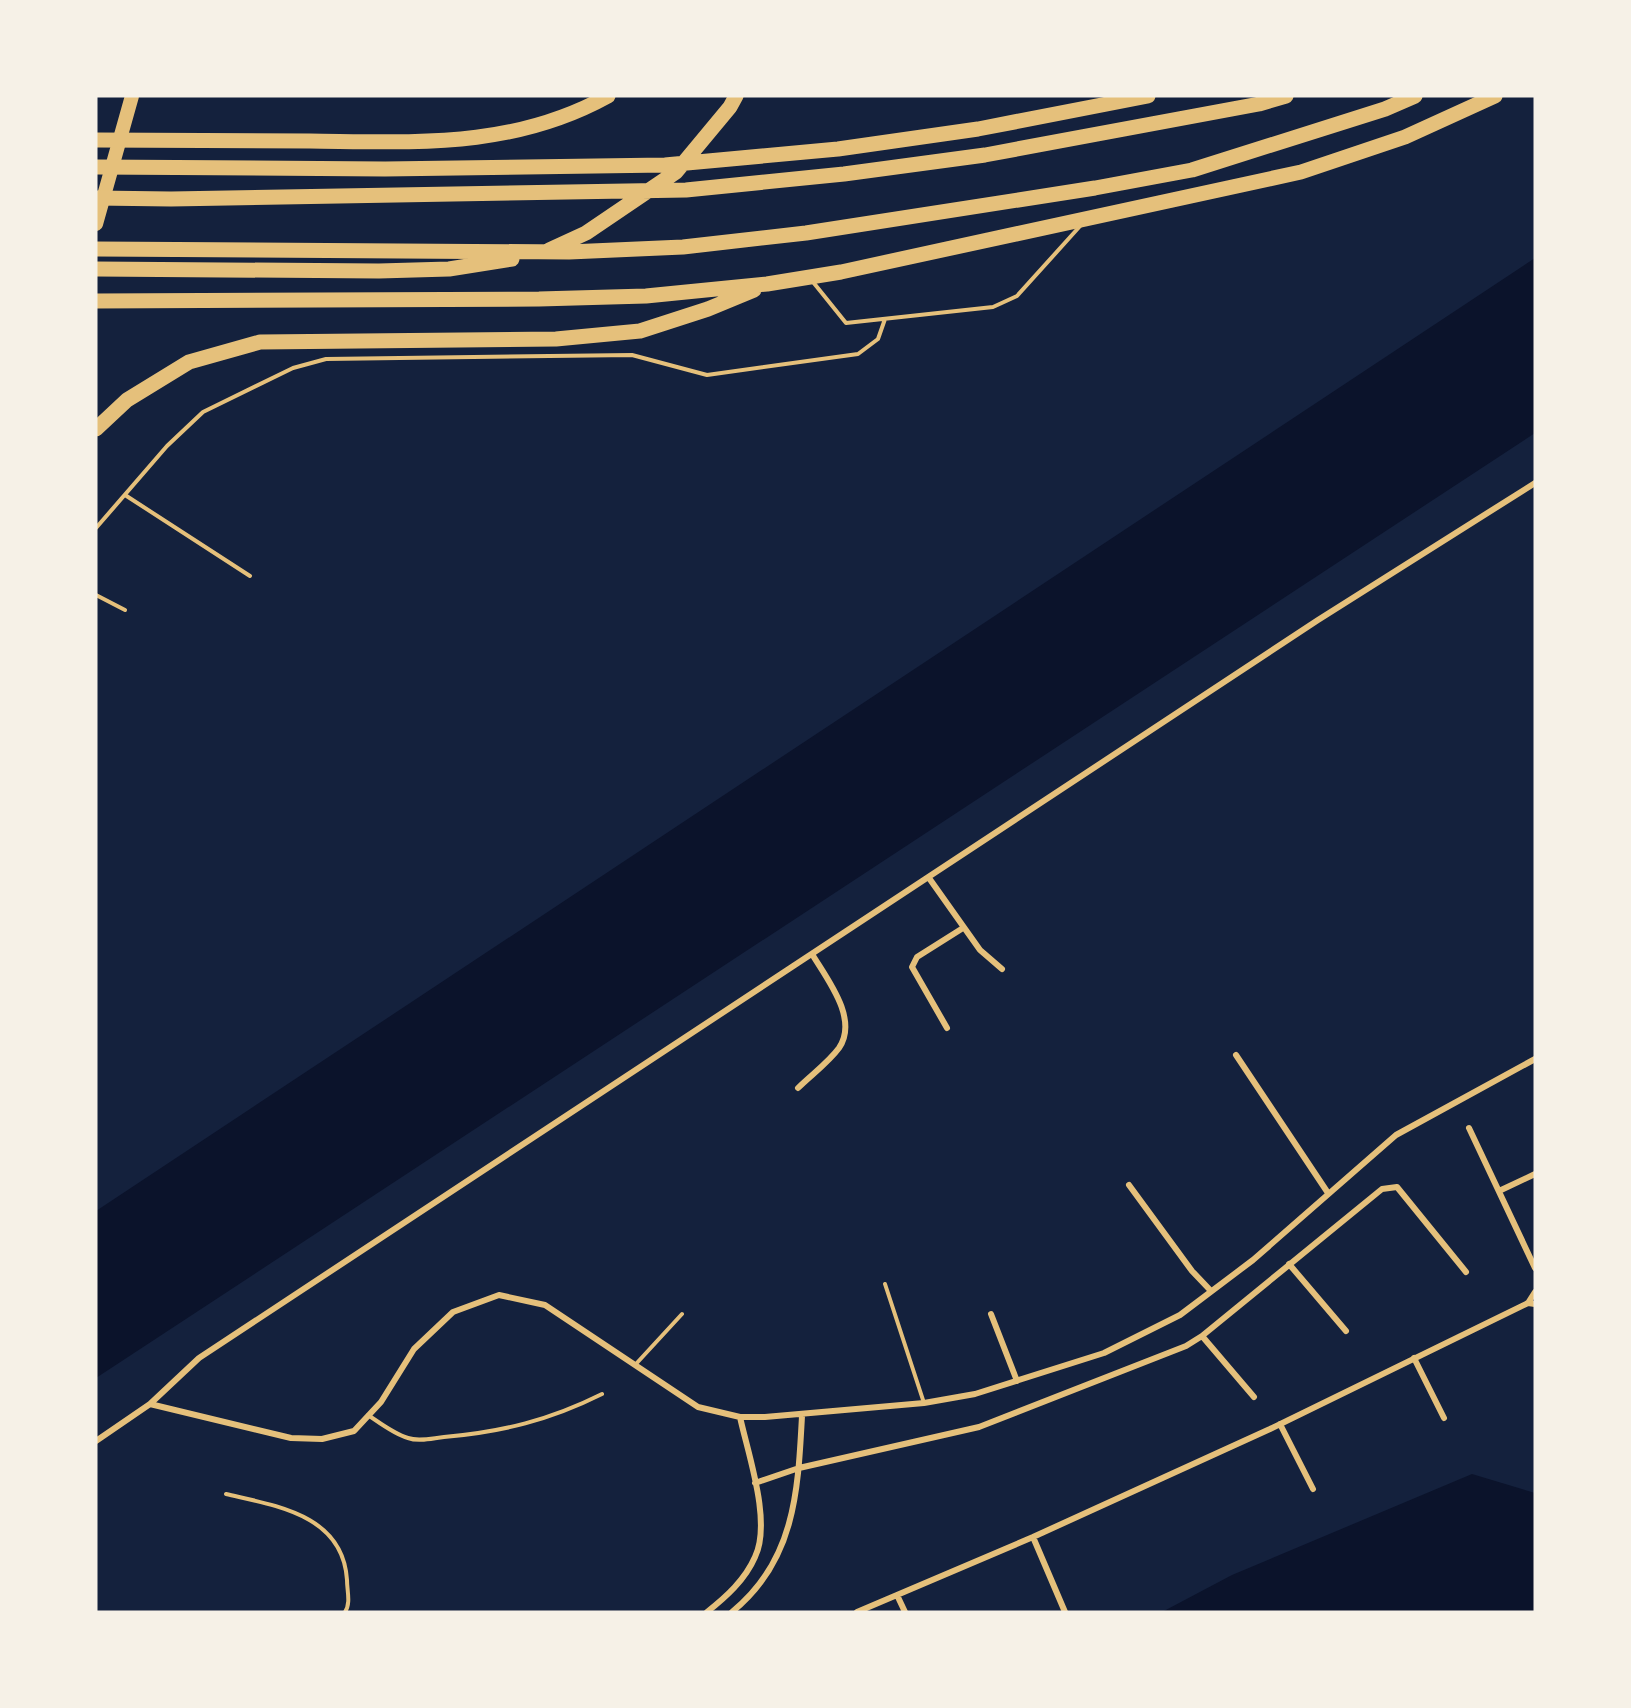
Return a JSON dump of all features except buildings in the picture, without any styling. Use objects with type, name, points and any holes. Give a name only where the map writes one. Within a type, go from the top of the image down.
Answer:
[{"type":"highway","points":[[96,140],[405,142],[473,140],[539,126],[579,112],[608,96]]},
{"type":"highway","points":[[96,269],[380,271],[449,269],[542,254],[586,233],[676,172],[730,107],[736,96]]},
{"type":"highway","points":[[96,166],[385,169],[664,165],[838,149],[931,136],[1148,96]]},
{"type":"highway","points":[[96,198],[171,199],[686,190],[844,174],[986,155],[1259,104],[1286,96]]},
{"type":"highway","points":[[96,249],[569,252],[683,248],[818,231],[1095,188],[1192,170],[1385,109],[1415,96]]},
{"type":"highway","points":[[96,301],[539,299],[646,296],[767,284],[1085,220],[1301,172],[1405,137],[1496,96]]},
{"type":"highway","points":[[96,429],[126,400],[189,363],[260,342],[556,339],[640,331],[708,309],[767,284]]},
{"type":"main road","points":[[96,224],[132,96]]},
{"type":"street","points":[[96,1441],[150,1404],[200,1358],[1318,620],[1535,483]]},
{"type":"street","points":[[929,878],[980,950],[1002,969]]},
{"type":"street","points":[[947,1028],[912,967],[917,957],[963,928]]},
{"type":"street","points":[[798,1088],[840,1047],[846,1028],[831,985],[812,954]]},
{"type":"street","points":[[1236,1055],[1328,1193]]},
{"type":"street","points":[[150,1404],[291,1438],[322,1439],[354,1431],[381,1402],[414,1349],[453,1312],[499,1294],[544,1305],[698,1407],[740,1417],[802,1416],[924,1403],[975,1394],[1104,1353],[1180,1315],[1253,1260],[1396,1135],[1535,1059]]},
{"type":"street","points":[[1469,1128],[1535,1268]]},
{"type":"street","points":[[1499,1191],[1535,1174]]},
{"type":"street","points":[[1129,1185],[1192,1271],[1211,1291]]},
{"type":"street","points":[[755,1483],[799,1468],[979,1427],[1176,1350],[1202,1336],[1372,1195],[1390,1186],[1396,1187],[1403,1194],[1466,1272]]},
{"type":"street","points":[[1289,1264],[1346,1331]]},
{"type":"street","points":[[857,1612],[1033,1537],[1280,1424],[1532,1303],[1535,1292]]},
{"type":"street","points":[[991,1314],[1017,1380]]},
{"type":"street","points":[[1202,1336],[1254,1397]]},
{"type":"street","points":[[1414,1358],[1444,1418]]},
{"type":"street","points":[[732,1612],[750,1597],[777,1560],[789,1524],[799,1468],[802,1416]]},
{"type":"street","points":[[707,1612],[732,1592],[756,1556],[761,1531],[755,1483],[740,1417]]},
{"type":"street","points":[[1280,1424],[1313,1489]]},
{"type":"street","points":[[1033,1537],[1065,1612]]},
{"type":"street","points":[[897,1595],[905,1612]]},
{"type":"lane","points":[[810,277],[846,323],[993,307],[1017,296],[1085,220]]},
{"type":"lane","points":[[96,528],[167,446],[203,412],[293,368],[326,359],[632,354],[707,375],[858,354],[878,339],[885,319]]},
{"type":"lane","points":[[125,495],[250,576]]},
{"type":"lane","points":[[96,595],[125,610]]},
{"type":"lane","points":[[885,1284],[924,1403]]},
{"type":"lane","points":[[634,1366],[682,1314]]},
{"type":"lane","points":[[368,1415],[408,1438],[422,1440],[482,1434],[539,1421],[564,1413],[602,1394]]},
{"type":"lane","points":[[226,1494],[291,1509],[308,1518],[328,1535],[340,1552],[346,1576],[348,1607],[345,1612]]},
{"type":"water","points":[[1535,258],[1535,433],[96,1378],[96,1211]]},
{"type":"water","points":[[1472,1474],[1535,1493],[1535,1612],[1162,1612],[1232,1575]]}]
